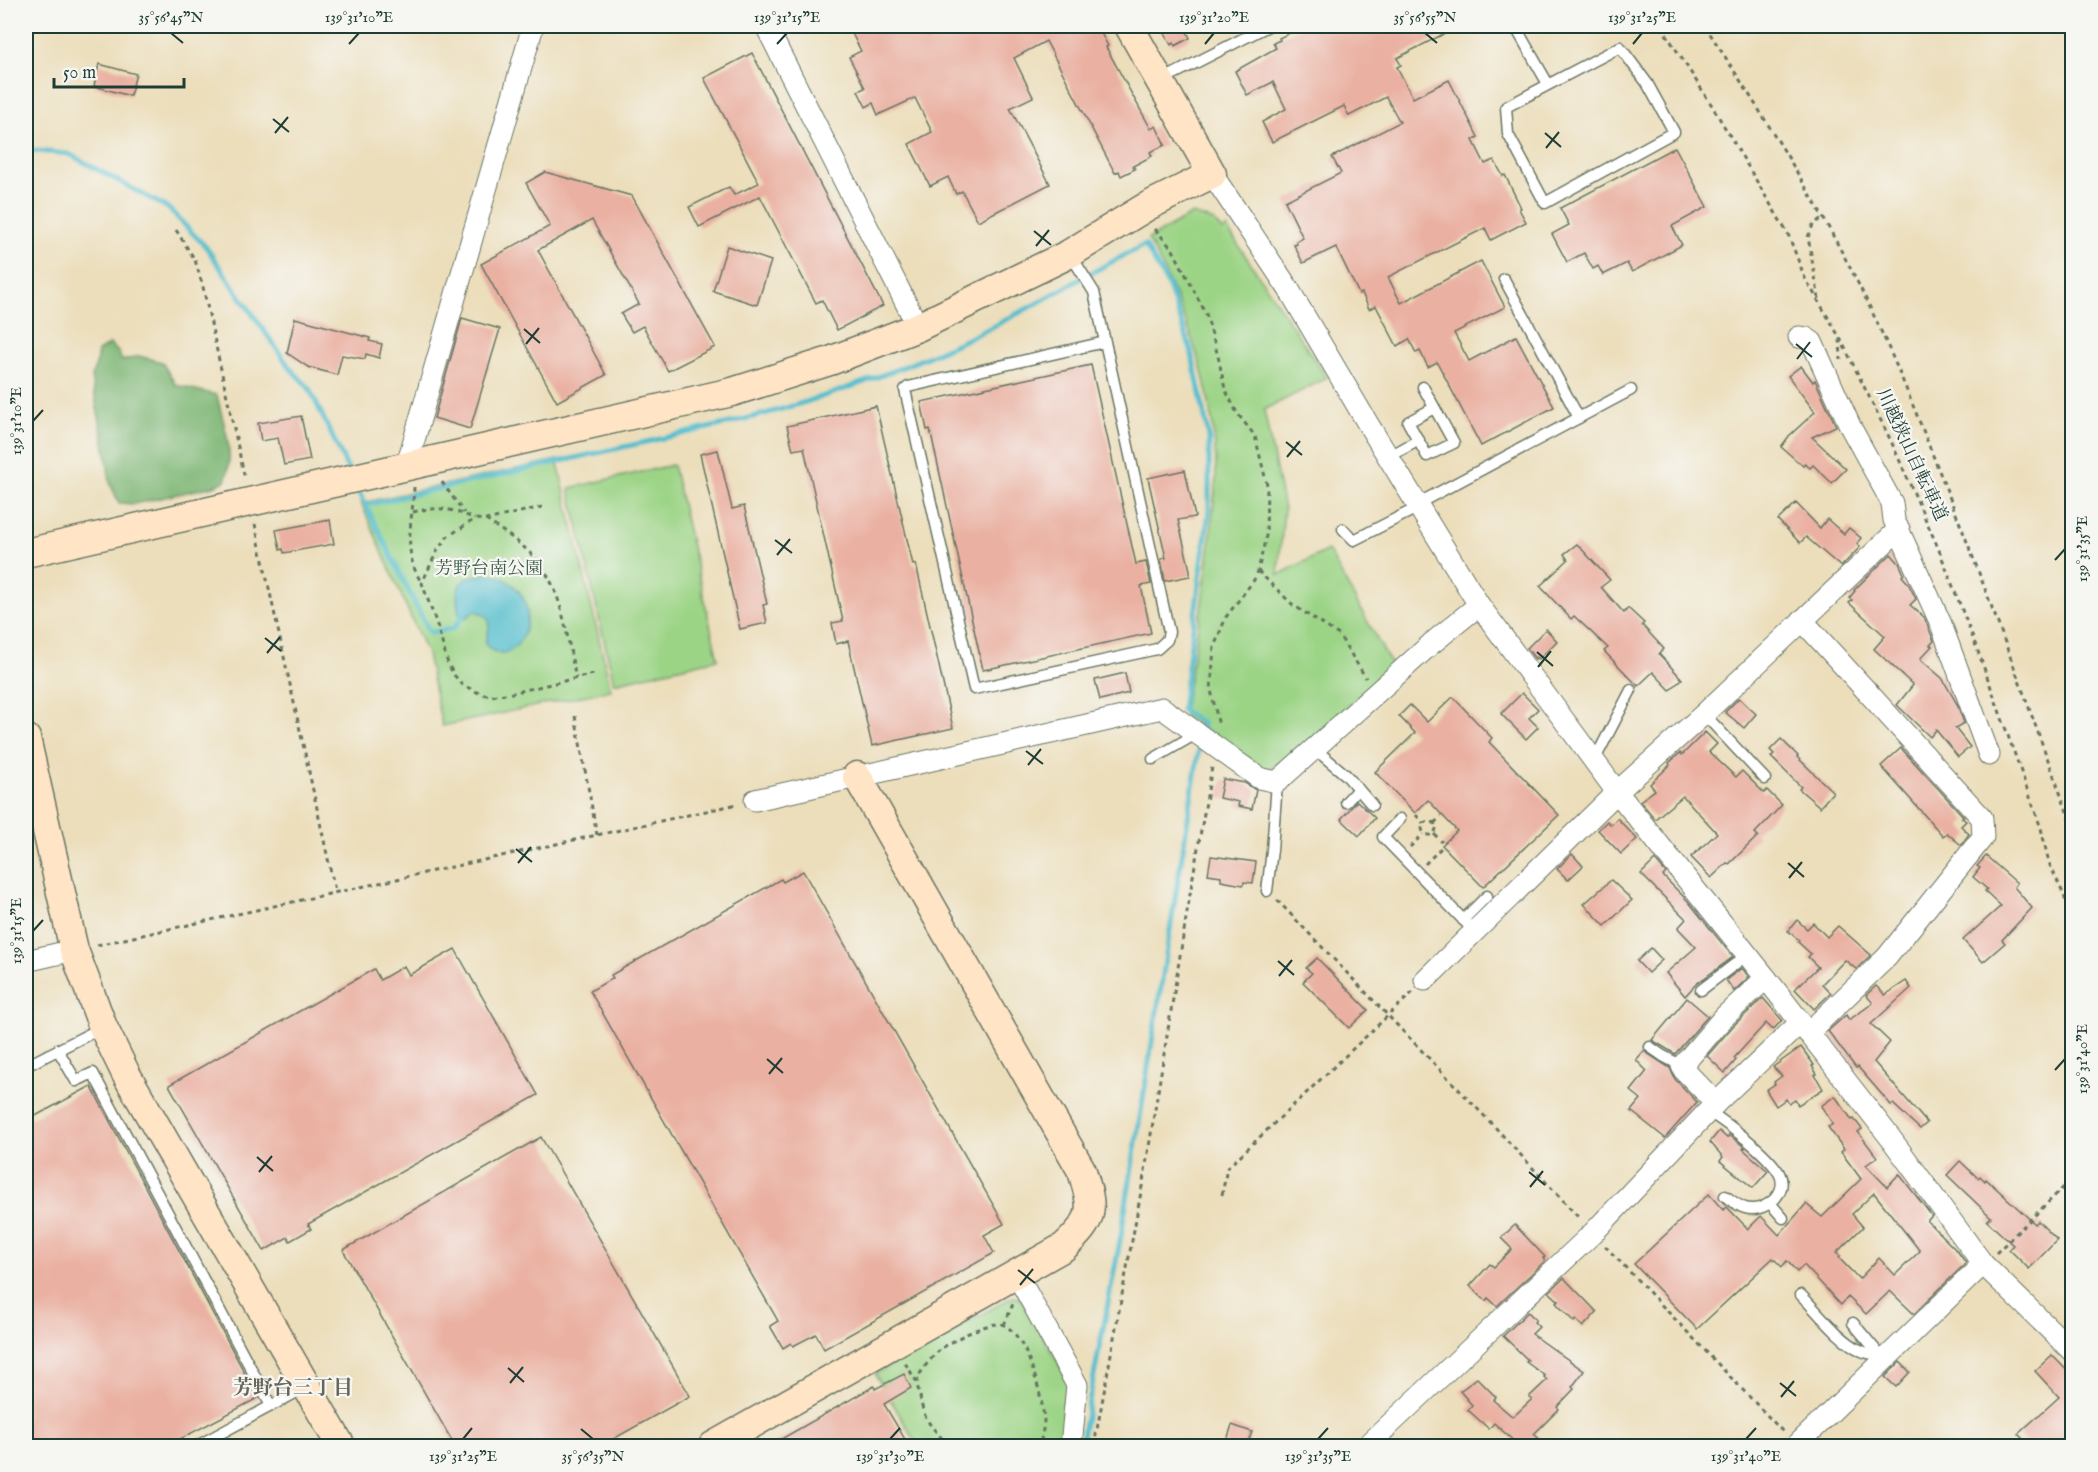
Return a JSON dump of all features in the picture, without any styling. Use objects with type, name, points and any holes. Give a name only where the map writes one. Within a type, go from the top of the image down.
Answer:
[{"type":"street","points":[[410,477],[533,26]]},
{"type":"street","points":[[766,26],[918,327]]},
{"type":"street","points":[[1129,26],[1212,174],[1288,288],[1479,605],[1617,792],[1889,1136],[1983,1264],[2073,1351]]},
{"type":"street","points":[[26,553],[250,503],[410,477],[732,392],[830,361],[918,327],[1070,254],[1146,207],[1212,174]]},
{"type":"street","points":[[1799,337],[1812,342],[1851,428],[1892,503],[1894,520],[1941,624],[1989,755]]},
{"type":"street","points":[[1425,980],[1469,926],[1704,714],[1899,529]]},
{"type":"street","points":[[755,800],[1162,708],[1259,778],[1277,782],[1479,605]]},
{"type":"street","points":[[1367,1446],[1593,1233],[1712,1107],[1887,957],[1983,837],[1982,818],[1802,620]]},
{"type":"street","points":[[26,738],[74,950],[103,1027],[126,1074],[341,1446]]},
{"type":"street","points":[[713,1446],[1016,1285],[1064,1247],[1085,1226],[1090,1210],[1082,1172],[857,776]]},
{"type":"street","points":[[26,961],[74,950]]},
{"type":"street","points":[[1712,1107],[1682,1066],[1724,1017],[1766,978]]},
{"type":"street","points":[[1796,1446],[1882,1356],[1983,1264]]},
{"type":"street","points":[[1016,1285],[1077,1385],[1071,1446]]},
{"type":"lane","points":[[1160,81],[1268,26]]},
{"type":"lane","points":[[1515,26],[1548,84]]},
{"type":"lane","points":[[1620,47],[1647,83],[1674,132],[1545,203],[1508,134],[1506,107],[1548,84],[1620,47]]},
{"type":"lane","points":[[1070,254],[1094,292],[1169,632],[1167,640],[1157,649],[974,689],[905,390],[908,387],[1105,342]]},
{"type":"lane","points":[[1504,279],[1579,418]]},
{"type":"lane","points":[[1423,387],[1454,443],[1427,456],[1408,422],[1434,408]]},
{"type":"lane","points":[[1343,529],[1354,540],[1630,390]]},
{"type":"lane","points":[[1388,457],[1419,440]]},
{"type":"lane","points":[[1594,761],[1631,690]]},
{"type":"lane","points":[[1704,714],[1765,779]]},
{"type":"lane","points":[[1152,759],[1196,734]]},
{"type":"lane","points":[[1315,749],[1346,775],[1372,805]]},
{"type":"lane","points":[[1267,891],[1277,782]]},
{"type":"lane","points":[[1346,802],[1358,789]]},
{"type":"lane","points":[[1400,819],[1383,837],[1469,926],[1487,896]]},
{"type":"lane","points":[[1701,990],[1747,955]]},
{"type":"lane","points":[[26,1066],[103,1027]]},
{"type":"lane","points":[[1650,1047],[1682,1066]]},
{"type":"lane","points":[[58,1050],[76,1080],[93,1073],[271,1406]]},
{"type":"lane","points":[[1712,1107],[1772,1163],[1780,1175],[1780,1189],[1776,1198],[1764,1208],[1745,1208],[1725,1196]]},
{"type":"lane","points":[[1770,1203],[1783,1218]]},
{"type":"lane","points":[[1801,1295],[1861,1351],[1882,1356]]},
{"type":"lane","points":[[1853,1323],[1882,1356]]},
{"type":"lane","points":[[196,1446],[306,1387]]},
{"type":"path","name":"川越狭山自転車道","points":[[1661,26],[1711,104],[1788,234],[1805,278],[1840,338],[1891,441],[1939,550],[2004,723],[2041,828],[2049,863],[2064,895],[2073,924]]},
{"type":"path","points":[[1705,26],[1771,128],[1823,217],[1897,366],[1969,546],[2073,825]]},
{"type":"path","points":[[1820,304],[1808,237],[1813,225],[1823,217]]},
{"type":"path","points":[[1094,1446],[1146,1165],[1190,894],[1221,750],[1211,690],[1214,647],[1226,618],[1254,580],[1266,536],[1267,485],[1255,436],[1238,413],[1225,389],[1206,314],[1173,250],[1155,229]]},
{"type":"path","points":[[176,230],[195,260],[203,287],[335,891]]},
{"type":"path","points":[[410,477],[413,512],[409,555],[414,571],[422,583],[448,664],[454,675],[463,684],[490,696],[594,674]]},
{"type":"path","points":[[441,480],[465,514]]},
{"type":"path","points":[[413,512],[445,508],[475,519],[486,520],[542,507]]},
{"type":"path","points":[[422,583],[437,550],[447,537],[475,519]]},
{"type":"path","points":[[486,520],[539,563],[556,590],[576,678]]},
{"type":"path","points":[[1258,571],[1293,605],[1339,635],[1376,694]]},
{"type":"path","points":[[575,716],[597,835]]},
{"type":"path","points":[[74,950],[755,800]]},
{"type":"path","points":[[1416,815],[1423,823],[1424,834]]},
{"type":"path","points":[[1434,824],[1441,817]]},
{"type":"path","points":[[1423,823],[1430,821],[1434,824],[1436,830],[1434,834]]},
{"type":"path","points":[[1402,856],[1424,834]]},
{"type":"path","points":[[1424,834],[1429,836],[1434,834]]},
{"type":"path","points":[[1434,834],[1442,842]]},
{"type":"path","points":[[1417,872],[1441,848]]},
{"type":"path","points":[[1267,891],[1796,1446]]},
{"type":"path","points":[[1222,1195],[1227,1168],[1425,980]]},
{"type":"path","points":[[1983,1264],[2073,1179]]},
{"type":"path","points":[[1004,1325],[1016,1285]]},
{"type":"path","points":[[917,1382],[926,1366],[942,1348],[985,1325],[995,1323],[1004,1325],[1017,1336],[1030,1364],[1041,1397],[1044,1422],[1040,1446]]},
{"type":"path","points":[[900,1355],[917,1382],[923,1415],[930,1427],[948,1446]]},
{"type":"green space","points":[[1192,214],[1214,221],[1222,231],[1227,228],[1327,378],[1264,410],[1284,509],[1278,575],[1328,550],[1392,666],[1290,759],[1267,770],[1183,716],[1209,546],[1216,479],[1215,443],[1205,382],[1196,352],[1175,294],[1148,239]]},
{"type":"green space","points":[[110,344],[119,353],[122,361],[139,356],[162,362],[176,385],[217,395],[229,449],[225,481],[214,486],[134,504],[119,503],[110,483],[91,377],[98,351]]},
{"type":"green space","name":"芳野台南公園","points":[[557,460],[611,690],[442,726],[427,654],[361,503]]},
{"type":"green space","points":[[673,465],[718,659],[614,683],[569,488]]},
{"type":"green space","points":[[1012,1297],[1020,1298],[1072,1386],[1064,1446],[918,1446],[875,1374]]},
{"type":"water","points":[[487,574],[502,578],[515,587],[524,599],[527,612],[522,638],[515,647],[505,653],[495,652],[485,644],[489,628],[489,620],[486,616],[475,611],[465,619],[461,618],[458,610],[457,594],[463,581]]},
{"type":"building","points":[[848,26],[922,26],[927,35],[948,26],[1097,26],[1151,129],[1156,126],[1165,145],[1150,152],[1152,156],[1133,166],[1135,169],[1121,176],[1119,171],[1115,173],[1046,41],[1014,58],[1033,97],[1010,108],[1050,184],[978,221],[962,191],[956,194],[948,177],[930,186],[909,144],[932,132],[915,98],[878,115],[873,103],[866,107],[858,91],[865,88],[849,57],[861,51]]},
{"type":"building","points":[[1161,26],[1184,26],[1190,38],[1175,46],[1174,43],[1171,45]]},
{"type":"building","points":[[1304,26],[1459,26],[1397,58],[1401,65],[1397,67],[1413,98],[1449,80],[1478,137],[1473,140],[1485,164],[1494,160],[1503,176],[1505,175],[1526,222],[1491,240],[1485,228],[1388,277],[1401,303],[1481,261],[1505,307],[1454,333],[1469,361],[1516,336],[1554,407],[1481,446],[1437,362],[1428,367],[1420,351],[1416,353],[1409,339],[1397,346],[1376,306],[1369,309],[1362,293],[1359,294],[1336,247],[1303,263],[1294,245],[1303,238],[1285,201],[1341,173],[1332,157],[1400,122],[1386,97],[1349,116],[1344,106],[1272,142],[1262,122],[1286,109],[1273,82],[1247,95],[1235,71],[1276,48],[1273,43],[1280,40],[1279,38]]},
{"type":"building","points":[[752,53],[883,306],[837,330],[822,300],[816,303],[760,196],[699,227],[689,207],[729,187],[734,195],[759,183],[704,78]]},
{"type":"building","points":[[99,64],[136,74],[130,96],[94,86]]},
{"type":"building","points":[[1675,147],[1707,207],[1672,226],[1682,245],[1632,272],[1627,263],[1603,275],[1598,266],[1593,269],[1584,253],[1567,262],[1552,234],[1569,225],[1560,208]]},
{"type":"building","points":[[545,172],[632,196],[715,347],[668,371],[643,326],[632,332],[621,314],[639,304],[592,220],[538,250],[606,375],[557,402],[481,264],[550,226],[526,183]]},
{"type":"building","points":[[727,246],[771,261],[757,305],[713,291]]},
{"type":"building","points":[[295,318],[370,338],[369,341],[382,344],[379,358],[366,354],[365,359],[342,355],[337,375],[308,367],[287,353]]},
{"type":"building","points":[[462,318],[500,329],[470,429],[434,418]]},
{"type":"building","points":[[1091,365],[1136,564],[1146,562],[1151,584],[1141,586],[1151,633],[983,670],[930,429],[927,430],[921,402]]},
{"type":"building","points":[[1801,366],[1813,382],[1815,380],[1836,426],[1812,437],[1846,469],[1832,483],[1813,465],[1810,468],[1805,464],[1803,466],[1781,447],[1789,436],[1815,412],[1788,376]]},
{"type":"building","points":[[876,406],[913,565],[916,564],[953,728],[872,746],[848,641],[836,644],[832,623],[843,621],[804,448],[793,450],[787,426]]},
{"type":"building","points":[[301,416],[310,460],[284,465],[278,438],[261,441],[258,423]]},
{"type":"building","points":[[718,450],[732,509],[744,506],[767,604],[763,605],[767,623],[740,629],[700,454]]},
{"type":"building","points":[[1185,470],[1195,517],[1178,520],[1190,576],[1165,581],[1161,559],[1166,558],[1148,478]]},
{"type":"building","points":[[1796,503],[1820,528],[1827,519],[1844,534],[1849,528],[1861,538],[1857,544],[1860,547],[1841,567],[1806,537],[1800,543],[1778,520]]},
{"type":"building","points":[[330,520],[334,544],[284,553],[283,549],[280,550],[276,530]]},
{"type":"building","points":[[1577,544],[1610,580],[1601,587],[1624,613],[1628,608],[1644,623],[1642,625],[1664,649],[1659,654],[1682,679],[1670,690],[1653,672],[1638,686],[1604,651],[1608,648],[1574,616],[1571,619],[1540,586],[1568,560],[1564,554]]},
{"type":"building","points":[[1891,554],[1899,563],[1904,574],[1902,576],[1916,599],[1910,605],[1924,617],[1934,641],[1920,659],[1942,678],[1957,704],[1964,723],[1955,728],[1970,747],[1958,757],[1936,730],[1930,737],[1897,705],[1913,685],[1874,649],[1885,636],[1849,603],[1854,590]]},
{"type":"building","points":[[1546,629],[1557,641],[1539,659],[1537,657],[1535,659],[1527,648]]},
{"type":"building","points":[[1125,673],[1129,693],[1100,700],[1095,680]]},
{"type":"building","points":[[1522,693],[1538,709],[1529,718],[1538,727],[1526,739],[1501,714]]},
{"type":"building","points":[[1453,697],[1492,738],[1489,742],[1559,815],[1483,887],[1442,845],[1457,831],[1428,800],[1415,813],[1375,772],[1415,733],[1399,716],[1410,705],[1427,722]]},
{"type":"building","points":[[1739,698],[1756,714],[1744,728],[1725,712]]},
{"type":"building","points":[[1705,732],[1717,744],[1709,752],[1736,777],[1742,771],[1764,793],[1767,790],[1782,805],[1755,833],[1758,836],[1711,878],[1691,857],[1717,833],[1683,796],[1655,819],[1640,801],[1655,790],[1650,784],[1670,765],[1669,763],[1680,753],[1682,755]]},
{"type":"building","points":[[1781,739],[1833,792],[1820,807],[1799,789],[1801,787],[1771,757],[1774,754],[1770,750]]},
{"type":"building","points":[[1901,748],[1964,817],[1962,818],[1966,821],[1961,826],[1969,834],[1961,845],[1947,833],[1943,836],[1881,766]]},
{"type":"building","points":[[1223,779],[1245,783],[1256,790],[1252,809],[1238,806],[1239,802],[1219,798]]},
{"type":"building","points":[[1357,801],[1375,818],[1359,836],[1341,819]]},
{"type":"building","points":[[1617,818],[1637,839],[1621,854],[1598,830],[1607,821],[1611,825]]},
{"type":"building","points":[[1572,854],[1583,866],[1568,880],[1557,869]]},
{"type":"building","points":[[1211,856],[1256,862],[1253,883],[1244,882],[1243,885],[1221,881],[1221,876],[1208,874]]},
{"type":"building","points":[[1986,856],[2017,883],[2014,887],[2032,908],[2002,940],[2005,943],[1983,962],[1963,940],[2001,906],[1973,877],[1980,868],[1977,866]]},
{"type":"building","points":[[1655,860],[1666,873],[1663,876],[1688,901],[1733,957],[1696,984],[1685,996],[1666,973],[1696,947],[1678,928],[1686,919],[1641,874]]},
{"type":"building","points":[[803,871],[1004,1224],[984,1235],[994,1253],[824,1349],[816,1334],[793,1346],[791,1343],[783,1348],[770,1326],[778,1321],[590,991],[613,978],[611,975],[781,879],[783,882]]},
{"type":"building","points":[[1611,880],[1632,900],[1605,926],[1584,904]]},
{"type":"building","points":[[1797,920],[1807,929],[1813,923],[1827,937],[1838,926],[1871,955],[1856,969],[1845,960],[1822,984],[1831,993],[1814,1009],[1795,989],[1818,967],[1808,957],[1811,954],[1788,931]]},
{"type":"building","points":[[1651,948],[1662,960],[1648,973],[1637,961]]},
{"type":"building","points":[[455,949],[538,1095],[308,1224],[311,1229],[290,1241],[288,1237],[264,1251],[169,1085],[374,969],[380,980],[404,966],[409,975]]},
{"type":"building","points":[[1317,958],[1368,1010],[1349,1028],[1303,982],[1312,973],[1306,968]]},
{"type":"building","points":[[1742,968],[1749,977],[1734,991],[1726,980]]},
{"type":"building","points":[[1906,981],[1911,988],[1871,1024],[1890,1042],[1874,1062],[1927,1123],[1920,1129],[1893,1104],[1891,1105],[1858,1067],[1856,1068],[1828,1031],[1846,1015],[1849,1020],[1873,1003],[1866,995],[1876,986],[1885,995]]},
{"type":"building","points":[[1687,998],[1708,1016],[1675,1054],[1652,1040]]},
{"type":"building","points":[[1763,998],[1782,1020],[1773,1030],[1766,1023],[1734,1058],[1736,1060],[1725,1073],[1707,1056],[1733,1026]]},
{"type":"building","points":[[1801,1047],[1814,1065],[1812,1066],[1817,1074],[1815,1075],[1823,1089],[1798,1105],[1795,1100],[1789,1104],[1786,1099],[1776,1106],[1766,1090],[1782,1076],[1773,1067]]},
{"type":"building","points":[[1644,1051],[1670,1068],[1675,1079],[1697,1102],[1665,1138],[1631,1111],[1641,1099],[1631,1091],[1647,1071],[1636,1060]]},
{"type":"building","points":[[91,1086],[258,1398],[167,1446],[26,1446],[26,1121]]},
{"type":"building","points":[[1835,1096],[1852,1120],[1854,1119],[1862,1129],[1858,1132],[1877,1157],[1866,1165],[1887,1187],[1899,1174],[1932,1216],[1927,1221],[1966,1263],[1914,1314],[1890,1291],[1866,1314],[1848,1297],[1841,1305],[1804,1265],[1797,1272],[1787,1261],[1782,1267],[1773,1258],[1697,1329],[1634,1264],[1709,1194],[1723,1210],[1727,1207],[1748,1229],[1761,1216],[1779,1235],[1806,1204],[1822,1217],[1861,1179],[1841,1152],[1844,1149],[1828,1127],[1833,1124],[1821,1106]],"holes":[[[1874,1193],[1920,1251],[1895,1275],[1879,1258],[1859,1279],[1836,1253],[1863,1227],[1852,1214]]]},
{"type":"building","points":[[1719,1131],[1727,1138],[1729,1135],[1742,1145],[1745,1148],[1743,1149],[1768,1171],[1753,1188],[1720,1161],[1723,1157],[1710,1142]]},
{"type":"building","points":[[541,1137],[690,1396],[601,1446],[455,1446],[343,1250]]},
{"type":"building","points":[[1960,1161],[1978,1178],[1980,1176],[1985,1181],[1986,1179],[2035,1224],[2038,1221],[2057,1240],[2029,1269],[2009,1249],[2013,1245],[1987,1221],[1991,1217],[1947,1175]]},
{"type":"building","points":[[1515,1225],[1545,1257],[1543,1258],[1545,1261],[1497,1306],[1488,1298],[1486,1301],[1470,1286],[1490,1264],[1494,1267],[1512,1249],[1501,1238]]},
{"type":"building","points":[[1564,1278],[1597,1312],[1583,1327],[1576,1320],[1574,1322],[1556,1303],[1559,1301],[1549,1292]]},
{"type":"building","points":[[1528,1312],[1539,1327],[1532,1334],[1584,1371],[1572,1387],[1574,1389],[1557,1407],[1559,1409],[1534,1434],[1547,1446],[1519,1446],[1494,1423],[1489,1429],[1468,1410],[1472,1405],[1460,1391],[1477,1378],[1496,1397],[1493,1400],[1513,1417],[1532,1399],[1529,1397],[1547,1380],[1526,1362],[1528,1360],[1503,1336]]},
{"type":"building","points":[[2052,1355],[2073,1377],[2073,1430],[2054,1446],[2030,1446],[2018,1434],[2059,1397],[2035,1371]]},
{"type":"building","points":[[1900,1362],[1910,1372],[1896,1387],[1885,1377]]},
{"type":"building","points":[[904,1374],[911,1388],[884,1404],[909,1446],[769,1446],[874,1386],[875,1389]]},
{"type":"building","points":[[1232,1425],[1252,1432],[1247,1446],[1225,1446]]},
{"type":"waterway","points":[[26,150],[69,154],[168,208],[206,247],[290,368],[309,388],[348,469]]},
{"type":"waterway","points":[[366,505],[726,424],[828,395],[928,357],[960,342],[1145,245],[1169,287],[1191,350],[1209,437],[1209,511],[1182,710],[1202,723],[1202,731]]},
{"type":"waterway","points":[[356,486],[430,633],[454,628],[464,614]]},
{"type":"waterway","points":[[1082,1438],[1121,1236],[1200,743]]},
{"type":"district","name":"芳野台三丁目","points":[[293,1388]]}]
